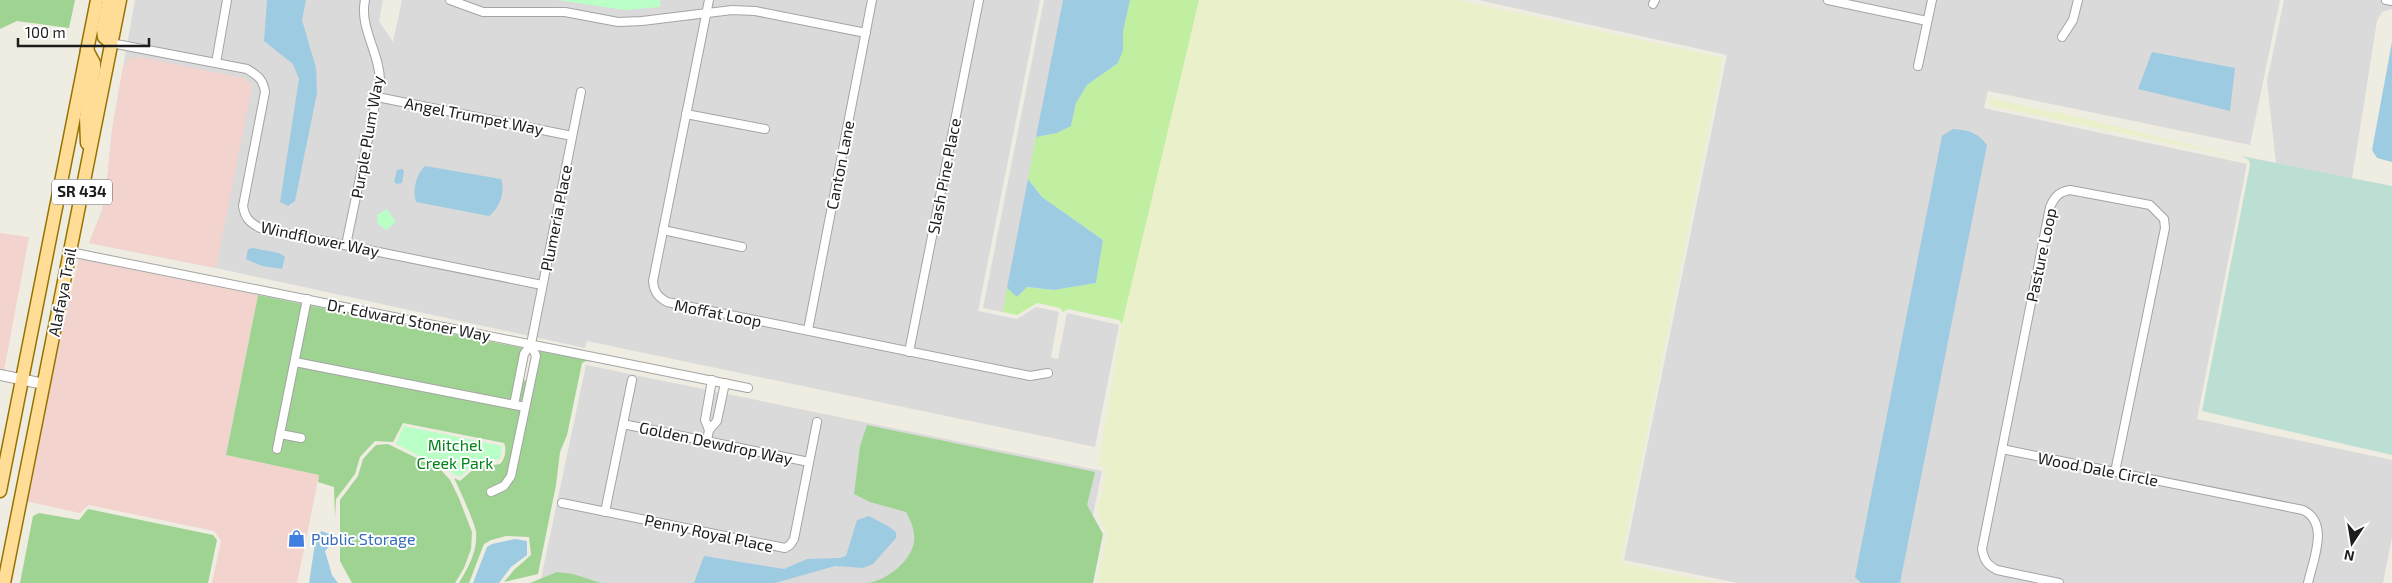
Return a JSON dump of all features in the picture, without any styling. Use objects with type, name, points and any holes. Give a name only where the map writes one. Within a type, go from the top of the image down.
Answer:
[{"type":"main road","name":"Alafaya Trail","points":[[0,491],[97,0]]},
{"type":"main road","points":[[109,0],[103,30],[104,36],[111,43]]},
{"type":"main road","name":"Alafaya Trail","points":[[4,583],[120,0]]},
{"type":"main road","points":[[87,50],[94,63],[86,117],[88,161]]},
{"type":"street","points":[[216,63],[227,0]]},
{"type":"street","name":"Purple Plum Way","points":[[346,245],[377,97],[380,69],[364,19],[365,0]]},
{"type":"street","points":[[450,0],[482,12],[564,12],[618,22],[642,21],[732,10],[755,11],[866,33]]},
{"type":"street","name":"Moffat Loop","points":[[709,0],[653,281],[659,298],[667,302],[1030,376],[1048,373]]},
{"type":"street","name":"Canton Lane","points":[[808,330],[872,0]]},
{"type":"street","name":"Slash Pine Place","points":[[909,352],[978,0]]},
{"type":"street","points":[[1828,0],[1927,21]]},
{"type":"street","points":[[1918,66],[1932,0]]},
{"type":"street","points":[[2062,37],[2073,20],[2078,0]]},
{"type":"street","points":[[2386,0],[2392,1]]},
{"type":"street","name":"Windflower Way","points":[[111,43],[247,69],[264,82],[265,92],[243,206],[244,216],[250,223],[260,228],[542,285]]},
{"type":"street","name":"Plumeria Place","points":[[531,344],[581,92]]},
{"type":"street","name":"Angel Trumpet Way","points":[[377,97],[572,136]]},
{"type":"street","points":[[686,114],[765,129]]},
{"type":"street","name":"Pasture Loop","points":[[2002,449],[2050,206],[2054,197],[2061,192],[2070,190],[2150,205],[2159,211],[2164,219],[2166,228],[2115,472]]},
{"type":"street","points":[[662,230],[742,247]]},
{"type":"street","name":"Dr. Edward Stoner Way","points":[[70,252],[748,388]]},
{"type":"street","points":[[277,449],[307,299]]},
{"type":"street","points":[[514,405],[524,354],[531,344]]},
{"type":"street","points":[[491,492],[504,486],[511,476],[536,356],[531,344]]},
{"type":"street","points":[[295,362],[526,407]]},
{"type":"street","points":[[520,374],[531,377]]},
{"type":"street","points":[[0,375],[44,384]]},
{"type":"street","points":[[605,512],[632,380]]},
{"type":"street","points":[[709,430],[705,420],[712,380]]},
{"type":"street","points":[[706,441],[709,430],[718,417],[725,383]]},
{"type":"street","points":[[708,403],[720,406]]},
{"type":"street","points":[[706,414],[718,417]]},
{"type":"street","name":"Penny Royal Place","points":[[562,503],[777,548],[785,548],[794,539],[817,422]]},
{"type":"street","name":"Golden Dewdrop Way","points":[[623,424],[809,462]]},
{"type":"street","points":[[280,434],[301,438]]},
{"type":"street","points":[[2002,449],[1982,549],[1984,558],[1988,566],[1997,570],[2058,583]]},
{"type":"street","name":"Wood Dale Circle","points":[[2002,449],[2303,510],[2312,514],[2318,524],[2318,534],[2308,583]]},
{"type":"shaded area","points":[[135,0],[383,0],[379,21],[393,42],[402,0],[1040,0],[978,311],[1017,319],[1036,307],[1059,312],[1051,357],[1058,359],[1067,313],[1119,325],[1095,447],[587,341],[585,348],[216,268],[89,243],[102,210],[112,130]]},
{"type":"shaded area","points":[[267,0],[306,0],[302,20],[316,68],[317,93],[295,201],[288,206],[280,202],[299,79],[293,64],[264,41]]},
{"type":"shaded area","points":[[1044,0],[1063,0],[1003,312],[983,308]]},
{"type":"shaded area","points":[[1063,0],[1130,0],[1123,32],[1123,50],[1118,63],[1087,85],[1076,103],[1071,126],[1057,133],[1036,137]]},
{"type":"shaded area","points":[[1478,0],[2280,0],[2250,145],[1988,91],[1984,108],[2247,164],[2197,419],[2392,460],[2392,537],[2383,583],[1738,583],[1624,560],[1727,55]]},
{"type":"shaded area","points":[[2284,0],[2392,0],[2392,9],[2382,12],[2377,21],[2352,179],[2276,163],[2267,81]]},
{"type":"shaded area","points":[[2392,42],[2392,162],[2377,158],[2372,150]]},
{"type":"shaded area","points":[[2152,52],[2235,68],[2230,111],[2138,89]]},
{"type":"shaded area","points":[[140,57],[244,78],[252,86],[216,268],[89,243],[102,210],[112,130],[123,67],[130,58]]},
{"type":"shaded area","points":[[1953,129],[1973,133],[1987,145],[1900,583],[1861,583],[1855,577],[1942,136]]},
{"type":"shaded area","points":[[2241,156],[2392,186],[2392,455],[2202,411],[2250,165],[2249,160]]},
{"type":"shaded area","points":[[425,166],[501,179],[503,189],[499,204],[489,216],[416,202],[414,193],[416,183],[419,173]]},
{"type":"shaded area","points":[[402,169],[404,171],[402,183],[397,184],[394,182],[397,170]]},
{"type":"shaded area","points":[[1028,179],[1042,197],[1103,240],[1096,283],[1054,290],[1027,287],[1017,297],[1007,288]]},
{"type":"shaded area","points":[[0,233],[29,237],[4,371],[0,370]]},
{"type":"shaded area","points":[[253,248],[279,253],[285,257],[282,269],[262,266],[246,259],[248,249]]},
{"type":"shaded area","points":[[79,259],[258,295],[226,455],[319,475],[297,583],[212,583],[221,541],[214,531],[89,505],[80,513],[25,501],[40,425]]},
{"type":"shaded area","points":[[586,365],[1102,471],[1079,583],[540,583]]},
{"type":"shaded area","points":[[869,516],[896,532],[896,538],[873,564],[863,568],[835,566],[775,583],[694,583],[704,556],[784,569],[807,559],[840,558],[846,556],[857,520]]},
{"type":"shaded area","points":[[321,531],[330,534],[333,543],[325,551],[332,575],[338,583],[309,583],[315,543]]},
{"type":"shaded area","points":[[515,539],[527,541],[527,555],[511,567],[499,583],[473,583],[487,547],[492,544]]},
{"type":"green space","points":[[0,0],[75,0],[69,28],[17,21],[0,29]]},
{"type":"green space","points":[[558,0],[660,0],[660,7],[625,10]]},
{"type":"green space","points":[[1130,0],[1199,0],[1122,324],[1119,320],[1068,309],[1063,312],[1060,308],[1037,303],[1017,315],[1003,312],[1007,288],[1017,297],[1027,287],[1054,290],[1096,283],[1103,240],[1042,197],[1028,179],[1036,137],[1057,133],[1071,126],[1076,103],[1087,85],[1118,63],[1123,50],[1123,32]]},
{"type":"green space","points":[[1199,0],[1458,0],[1723,58],[1621,560],[1624,564],[1716,583],[1097,583],[1107,534],[1097,514],[1106,470],[1098,465],[1122,324]]},
{"type":"green space","points":[[1990,98],[2054,113],[2058,112],[2241,158],[1988,105]]},
{"type":"green space","points":[[387,209],[396,222],[386,230],[378,224],[377,215]]},
{"type":"green space","points":[[258,295],[523,348],[520,353],[515,379],[535,382],[540,357],[539,351],[595,362],[586,361],[582,363],[567,435],[560,452],[556,485],[538,574],[504,582],[531,555],[529,537],[506,536],[484,544],[469,583],[459,583],[474,552],[476,532],[454,478],[460,481],[475,468],[500,464],[505,454],[504,443],[403,423],[393,442],[375,441],[360,457],[355,474],[336,499],[335,518],[334,487],[318,482],[319,475],[226,455]]},
{"type":"green space","points":[[867,425],[1095,472],[1087,505],[1103,534],[1093,583],[867,583],[890,574],[903,563],[912,548],[914,533],[906,512],[870,502],[854,494],[860,446]]},
{"type":"green space","name":"Mitchel Creek Park","points":[[404,426],[502,446],[500,459],[473,464],[460,477],[396,444]]},
{"type":"green space","points":[[388,444],[441,470],[450,480],[458,496],[472,532],[471,549],[464,568],[455,583],[352,583],[340,561],[340,500],[358,476],[363,459],[376,445]]},
{"type":"green space","points":[[88,509],[213,535],[217,540],[208,583],[20,583],[33,516],[39,513],[79,520]]},
{"type":"green space","points":[[557,572],[573,574],[601,583],[530,583]]},
{"type":"place","name":"Public Storage","points":[[297,539]]}]
